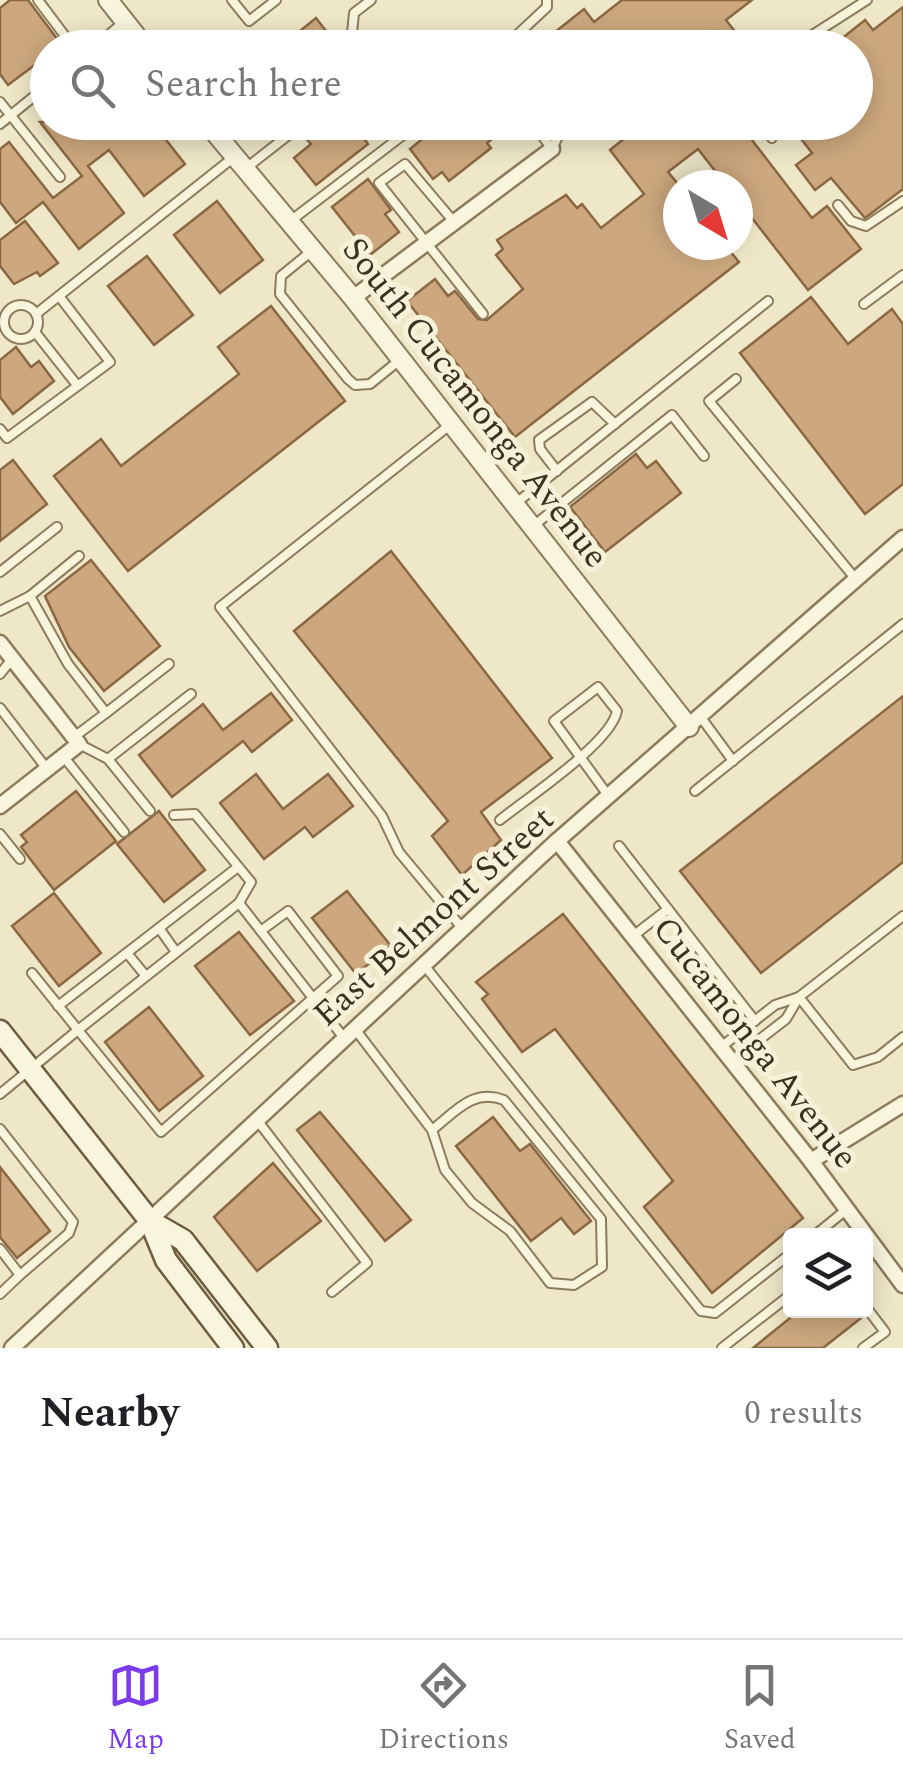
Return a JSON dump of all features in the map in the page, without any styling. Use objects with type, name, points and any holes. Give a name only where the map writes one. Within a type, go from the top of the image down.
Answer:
[{"type":"main road","points":[[0,1031],[150,1221],[166,1260],[233,1348]]},
{"type":"main road","points":[[150,1221],[183,1240],[267,1348]]},
{"type":"street","points":[[108,0],[132,30]]},
{"type":"street","name":"South Cucamonga Avenue","points":[[221,140],[694,722]]},
{"type":"street","points":[[353,298],[552,149]]},
{"type":"street","name":"East Belmont Street","points":[[12,1348],[557,841],[903,538]]},
{"type":"street","points":[[0,643],[76,740],[63,756],[0,806]]},
{"type":"street","name":"Cucamonga Avenue","points":[[557,841],[860,1228]]},
{"type":"street","points":[[811,1161],[903,1104]]},
{"type":"street","name":"Cucamonga Avenue","points":[[873,1245],[903,1285]]},
{"type":"lane","points":[[38,0],[60,30]]},
{"type":"lane","points":[[232,0],[249,21],[276,0]]},
{"type":"lane","points":[[352,30],[354,13],[371,0]]},
{"type":"lane","points":[[522,30],[547,7],[547,0]]},
{"type":"lane","points":[[820,30],[867,0]]},
{"type":"lane","points":[[114,30],[125,21]]},
{"type":"lane","points":[[0,124],[30,100]]},
{"type":"lane","points":[[0,102],[60,177]]},
{"type":"lane","points":[[77,385],[35,332],[36,314],[276,140]]},
{"type":"lane","points":[[289,222],[396,140]]},
{"type":"lane","points":[[545,140],[552,149],[557,140]]},
{"type":"lane","points":[[454,222],[405,164],[379,183],[483,314]]},
{"type":"lane","points":[[838,205],[851,221],[866,226],[903,201]]},
{"type":"lane","points":[[312,250],[280,276],[280,294],[348,379],[355,385],[370,384],[401,359]]},
{"type":"lane","points":[[864,304],[903,275]]},
{"type":"lane","points":[[0,429],[6,438],[110,362],[59,296]]},
{"type":"lane","points":[[515,504],[768,301]]},
{"type":"lane","points":[[35,332],[22,339],[4,336],[5,322],[14,308],[25,306],[36,314]]},
{"type":"lane","points":[[736,379],[709,401],[854,577]]},
{"type":"lane","points":[[557,470],[540,449],[539,440],[592,402],[614,424]]},
{"type":"lane","points":[[532,527],[672,415],[704,456]]},
{"type":"lane","points":[[452,424],[220,608],[382,816],[399,852],[463,928]]},
{"type":"lane","points":[[0,572],[57,527]]},
{"type":"lane","points":[[0,611],[30,596],[79,556]]},
{"type":"lane","points":[[30,596],[68,664],[106,713]]},
{"type":"lane","points":[[696,792],[903,624]]},
{"type":"lane","points":[[0,674],[12,658]]},
{"type":"lane","points":[[150,811],[108,758],[76,740],[169,664]]},
{"type":"lane","points":[[500,820],[580,756],[615,723],[617,711],[598,687],[554,721],[580,756],[610,798]]},
{"type":"lane","points":[[108,758],[191,694]]},
{"type":"lane","points":[[0,708],[47,769]]},
{"type":"lane","points":[[694,722],[732,761]]},
{"type":"lane","points":[[63,756],[124,832]]},
{"type":"lane","points":[[0,1094],[240,903],[251,882],[196,814],[174,816]]},
{"type":"lane","points":[[0,834],[20,859]]},
{"type":"lane","points":[[619,846],[755,1020]]},
{"type":"lane","points":[[58,1006],[238,866]]},
{"type":"lane","points":[[240,903],[312,996],[432,1130],[445,1170],[472,1204],[510,1231],[550,1283],[574,1286],[602,1267],[601,1220],[504,1100],[488,1094],[470,1099],[432,1130]]},
{"type":"lane","points":[[633,936],[668,909]]},
{"type":"lane","points":[[32,973],[161,1132],[338,976],[288,910],[262,930]]},
{"type":"lane","points":[[721,1048],[774,1005],[798,997],[903,916]]},
{"type":"lane","points":[[158,928],[176,952]]},
{"type":"lane","points":[[127,953],[145,975]]},
{"type":"lane","points":[[424,965],[701,1311],[715,1313],[783,1260]]},
{"type":"lane","points":[[798,997],[853,1066],[878,1057],[903,1037]]},
{"type":"lane","points":[[732,1061],[786,1019],[798,997]]},
{"type":"lane","points":[[257,1120],[367,1263],[332,1292]]},
{"type":"lane","points":[[0,1130],[73,1222],[69,1233],[0,1294]]},
{"type":"lane","points":[[824,1228],[847,1209]]},
{"type":"lane","points":[[0,1249],[20,1275]]},
{"type":"lane","points":[[722,1348],[783,1300]]},
{"type":"lane","points":[[863,1348],[884,1332],[873,1317]]},
{"type":"building","points":[[10,0],[28,0],[50,30],[30,30],[30,68],[8,85],[0,74],[0,8]]},
{"type":"building","points":[[622,0],[752,0],[726,20],[734,30],[558,30],[584,9],[594,22]]},
{"type":"building","points":[[903,7],[903,189],[865,218],[831,178],[815,190],[796,165],[812,153],[802,140],[873,140],[873,30]]},
{"type":"building","points":[[316,18],[325,30],[301,30]]},
{"type":"building","points":[[865,20],[873,30],[852,30]]},
{"type":"building","points":[[54,140],[166,140],[185,164],[144,196],[109,150],[88,166],[124,213],[79,249],[43,202],[16,223],[0,202],[0,149],[9,142],[53,198],[82,176]]},
{"type":"building","points":[[307,140],[365,140],[368,144],[316,185],[294,158],[311,144]]},
{"type":"building","points":[[421,140],[491,140],[487,143],[491,148],[449,181],[442,172],[433,179],[410,149]]},
{"type":"building","points":[[622,140],[752,140],[812,218],[827,206],[861,249],[808,290],[753,219],[753,170],[714,170],[698,149],[671,170],[663,170],[663,260],[739,262],[515,437],[407,301],[435,279],[448,296],[455,291],[478,319],[487,320],[523,289],[496,255],[503,249],[497,240],[566,195],[577,208],[582,204],[601,228],[644,194],[610,150]]},
{"type":"building","points":[[368,179],[391,210],[385,214],[399,232],[370,255],[332,207]]},
{"type":"building","points":[[217,201],[263,260],[220,293],[174,235]]},
{"type":"building","points":[[25,221],[58,263],[40,276],[37,272],[14,284],[0,266],[0,240]]},
{"type":"building","points":[[147,256],[193,315],[154,345],[108,286]]},
{"type":"building","points":[[811,297],[848,344],[892,309],[903,324],[903,484],[865,514],[740,353]]},
{"type":"building","points":[[271,306],[345,401],[128,571],[54,476],[101,439],[121,466],[239,374],[218,347]]},
{"type":"building","points":[[16,347],[31,367],[39,361],[54,381],[13,414],[0,397],[0,360]]},
{"type":"building","points":[[636,454],[647,468],[656,461],[681,493],[605,552],[570,507]]},
{"type":"building","points":[[13,460],[47,504],[0,541],[0,470]]},
{"type":"building","points":[[391,551],[552,758],[481,812],[501,840],[462,875],[432,836],[448,821],[294,631]]},
{"type":"building","points":[[91,560],[160,646],[104,691],[69,647],[45,596]]},
{"type":"building","points":[[271,693],[292,720],[252,752],[243,741],[172,797],[139,755],[203,704],[223,730]]},
{"type":"building","points":[[903,696],[903,862],[761,973],[680,871]]},
{"type":"building","points":[[256,774],[283,809],[328,774],[353,806],[313,837],[305,827],[264,859],[220,803]]},
{"type":"building","points":[[76,791],[116,841],[54,890],[21,847],[27,842],[21,835]]},
{"type":"building","points":[[159,811],[205,870],[164,902],[117,844]]},
{"type":"building","points":[[347,891],[391,946],[356,974],[312,918]]},
{"type":"building","points":[[54,893],[101,953],[59,986],[12,926]]},
{"type":"building","points":[[563,914],[803,1218],[791,1228],[783,1228],[783,1234],[712,1293],[644,1207],[673,1181],[555,1029],[522,1052],[482,999],[488,994],[476,982]]},
{"type":"building","points":[[239,932],[294,1001],[250,1035],[195,966]]},
{"type":"building","points":[[149,1007],[203,1076],[159,1111],[105,1042]]},
{"type":"building","points":[[320,1112],[411,1220],[385,1241],[297,1130]]},
{"type":"building","points":[[493,1117],[520,1151],[530,1144],[591,1221],[574,1234],[561,1218],[531,1241],[456,1146]]},
{"type":"building","points":[[273,1163],[321,1221],[257,1271],[214,1217]]},
{"type":"building","points":[[0,1167],[50,1231],[17,1258],[0,1237]]},
{"type":"building","points":[[790,1318],[861,1318],[823,1348],[753,1348]]}]
